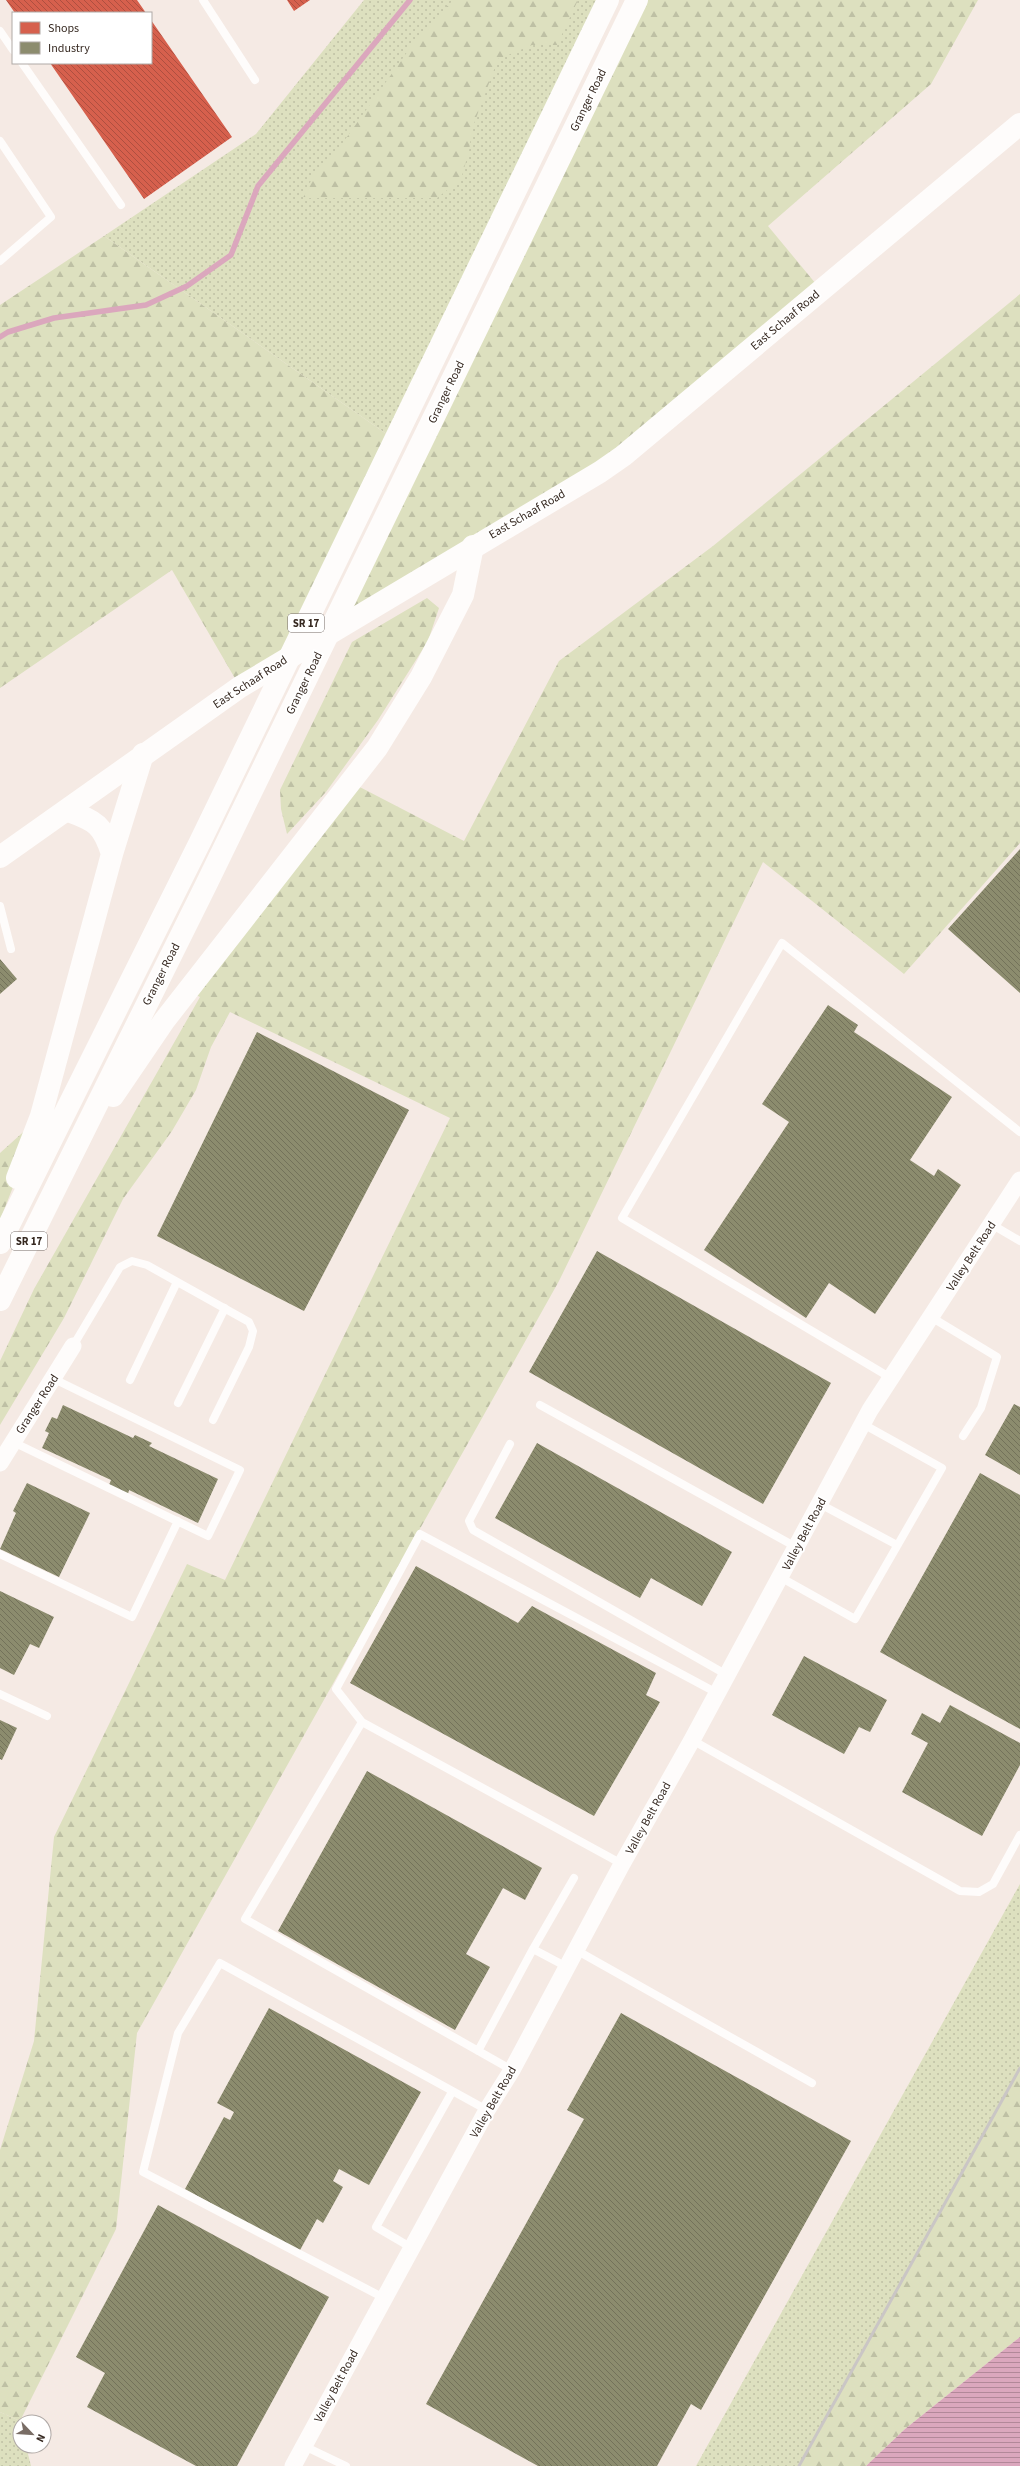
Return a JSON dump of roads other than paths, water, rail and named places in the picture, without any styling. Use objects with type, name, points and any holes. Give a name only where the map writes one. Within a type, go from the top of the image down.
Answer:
[{"type":"main road","name":"Granger Road","points":[[0,1243],[206,828],[608,0]]},
{"type":"main road","name":"Granger Road","points":[[0,1300],[57,1182],[206,885],[637,0]]},
{"type":"main road","name":"East Schaaf Road","points":[[2,853],[68,811],[143,754],[240,687],[473,546],[600,472],[623,456],[1020,124]]},
{"type":"main road","points":[[57,1182],[164,1021],[377,748],[421,677],[462,595],[473,546]]},
{"type":"main road","points":[[0,1220],[41,1116],[112,854],[143,754]]},
{"type":"main road","points":[[68,811],[94,822],[106,834],[112,854]]},
{"type":"street","name":"Valley Belt Road","points":[[293,2466],[487,2110],[512,2070],[622,1864],[692,1740],[863,1424],[891,1378],[1020,1180]]},
{"type":"street","name":"Granger Road","points":[[0,1463],[12,1442],[54,1379],[73,1346]]},
{"type":"lane","points":[[203,0],[255,80]]},
{"type":"lane","points":[[0,31],[12,49]]},
{"type":"lane","points":[[23,64],[121,205]]},
{"type":"lane","points":[[0,141],[51,217],[0,261]]},
{"type":"lane","points":[[0,906],[11,949]]},
{"type":"lane","points":[[891,1378],[622,1218],[782,943],[1020,1132]]},
{"type":"lane","points":[[992,1224],[1020,1242]]},
{"type":"lane","points":[[73,1346],[120,1267],[132,1261],[147,1265],[249,1322],[253,1331],[249,1347],[213,1420]]},
{"type":"lane","points":[[130,1380],[177,1282]]},
{"type":"lane","points":[[178,1403],[225,1308]]},
{"type":"lane","points":[[931,1317],[997,1357],[981,1408],[963,1436]]},
{"type":"lane","points":[[12,1442],[208,1536],[240,1470],[54,1379]]},
{"type":"lane","points":[[540,1405],[796,1548]]},
{"type":"lane","points":[[780,1577],[855,1619],[942,1468],[863,1424]]},
{"type":"lane","points":[[510,1444],[469,1521],[473,1530],[727,1675]]},
{"type":"lane","points":[[820,1504],[897,1546]]},
{"type":"lane","points":[[0,1554],[132,1617],[178,1521]]},
{"type":"lane","points":[[622,1864],[362,1722],[336,1689],[420,1534],[717,1693]]},
{"type":"lane","points":[[0,1694],[47,1716]]},
{"type":"lane","points":[[362,1722],[245,1919],[512,2070]]},
{"type":"lane","points":[[692,1740],[960,1891],[979,1892],[993,1884],[1020,1835]]},
{"type":"lane","points":[[478,2051],[533,1949],[574,1878]]},
{"type":"lane","points":[[533,1949],[567,1967]]},
{"type":"lane","points":[[576,1950],[812,2082]]},
{"type":"lane","points":[[384,2298],[143,2172],[178,2033],[220,1963],[487,2110]]},
{"type":"lane","points":[[412,2248],[376,2227],[452,2092]]},
{"type":"lane","points":[[304,2446],[346,2466]]},
{"type":"waterway","points":[[0,337],[8,332],[54,318],[146,305],[187,286],[231,255],[258,186],[410,0]]},
{"type":"railway","points":[[799,2466],[1020,2068]]}]
